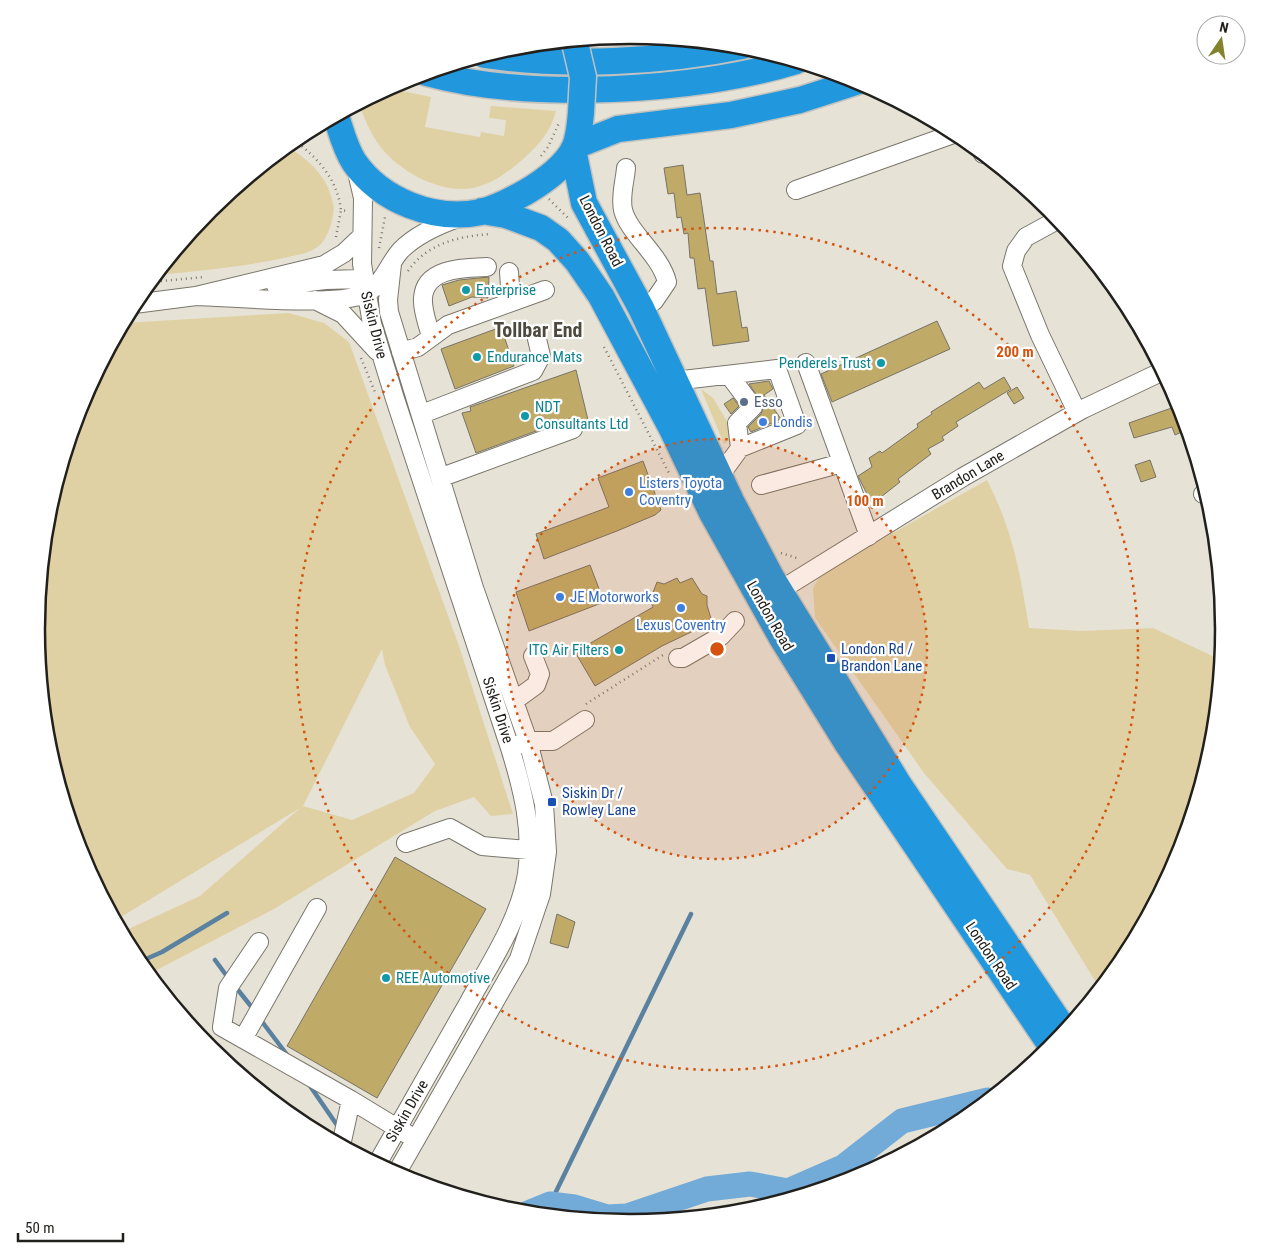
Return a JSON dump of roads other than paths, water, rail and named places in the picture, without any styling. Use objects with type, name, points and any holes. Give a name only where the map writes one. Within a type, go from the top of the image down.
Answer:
[{"type":"highway","points":[[574,148],[570,117],[583,77],[576,47]]},
{"type":"highway","points":[[506,57],[552,61],[674,57],[715,50]]},
{"type":"highway","points":[[441,75],[489,84],[540,88],[620,89],[716,79],[782,64]]},
{"type":"highway","points":[[325,130],[380,188],[409,204],[438,213],[476,212],[509,202],[545,195],[558,167],[574,148],[618,129],[731,114],[800,100],[846,85]]},
{"type":"highway","points":[[338,122],[350,155]]},
{"type":"highway","name":"London Road","points":[[574,148],[584,203],[642,308],[719,477],[780,591],[899,785],[1040,992],[1057,1026]]},
{"type":"highway","name":"London Road","points":[[476,212],[506,215],[545,230],[558,240],[587,275],[606,305],[671,428],[712,513],[782,638],[847,743],[1057,1026]]},
{"type":"street","points":[[796,190],[947,136]]},
{"type":"street","name":"Siskin Drive","points":[[350,155],[363,198],[362,236],[368,286],[382,357],[510,748],[526,805],[529,849],[526,875],[518,909],[500,946],[380,1158]]},
{"type":"street","name":"London Road","points":[[630,175],[622,191],[623,210],[629,224],[661,267],[667,282],[654,301],[642,308]]},
{"type":"street","points":[[196,296],[314,300],[347,298],[368,286],[392,264],[396,256],[411,242],[437,225],[476,212]]},
{"type":"street","points":[[1052,223],[1026,237],[1016,251],[1012,266],[1040,335],[1077,412]]},
{"type":"street","points":[[145,303],[196,296],[324,265],[344,253],[362,236]]},
{"type":"street","name":"Siskin Drive","points":[[392,264],[388,300],[401,352],[442,477],[474,588],[528,741],[544,804],[547,852],[541,894],[519,959],[400,1167]]},
{"type":"street","points":[[431,337],[423,296],[431,281],[436,275],[460,268],[487,267]]},
{"type":"street","points":[[509,272],[512,301]]},
{"type":"street","points":[[231,287],[368,286],[388,300]]},
{"type":"street","points":[[401,352],[418,347],[448,325],[545,290]]},
{"type":"street","points":[[314,300],[343,314],[382,357]]},
{"type":"street","points":[[422,414],[533,371],[541,356],[537,339]]},
{"type":"street","points":[[806,362],[868,536]]},
{"type":"street","points":[[674,381],[776,369],[797,425],[740,448],[719,477]]},
{"type":"street","name":"Brandon Lane","points":[[780,591],[963,477],[1077,412],[1157,374]]},
{"type":"street","points":[[729,375],[753,407],[737,423],[740,448]]},
{"type":"street","points":[[442,477],[573,429]]},
{"type":"street","points":[[761,485],[842,463]]},
{"type":"street","points":[[678,658],[721,636],[735,621]]},
{"type":"street","points":[[514,701],[536,685],[540,674],[533,656]]},
{"type":"street","points":[[510,748],[528,741],[553,740],[583,713]]},
{"type":"street","points":[[406,843],[450,828],[482,846],[547,852]]},
{"type":"street","points":[[243,1039],[317,908]]},
{"type":"street","points":[[259,942],[228,988],[222,1027],[351,1100],[416,1140]]},
{"type":"street","points":[[343,1138],[351,1100]]},
{"type":"waterway","points":[[147,958],[162,952],[227,913]]},
{"type":"waterway","points":[[550,1204],[691,914]]},
{"type":"waterway","points":[[215,960],[229,979]]},
{"type":"waterway","points":[[234,985],[254,1010]]},
{"type":"waterway","points":[[260,1019],[288,1056]]},
{"type":"waterway","points":[[308,1083],[339,1128]]},
{"type":"waterway","points":[[633,1214],[707,1189],[750,1184],[788,1191],[843,1167],[902,1121],[972,1104]]},
{"type":"waterway","points":[[542,1207],[550,1204],[574,1207],[594,1213]]},
{"type":"place","name":"Enterprise","points":[[466,290]]},
{"type":"place","name":"Endurance Mats","points":[[477,357]]},
{"type":"place","name":"Penderels Trust","points":[[881,363]]},
{"type":"place","name":"Esso","points":[[744,402]]},
{"type":"place","name":"NDT Consultants Ltd","points":[[525,416]]},
{"type":"place","name":"Londis","points":[[763,422]]},
{"type":"place","name":"Listers Toyota Coventry","points":[[629,492]]},
{"type":"place","name":"JE Motorworks","points":[[560,597]]},
{"type":"place","name":"Lexus Coventry","points":[[681,608]]},
{"type":"place","name":"ITG Air Filters","points":[[619,650]]},
{"type":"place","name":"London Rd / Brandon Lane","points":[[831,658]]},
{"type":"place","name":"Siskin Dr / Rowley Lane","points":[[552,802]]},
{"type":"place","name":"REE Automotive","points":[[386,978]]},
{"type":"district","name":"Tollbar End","points":[[538,330]]}]
